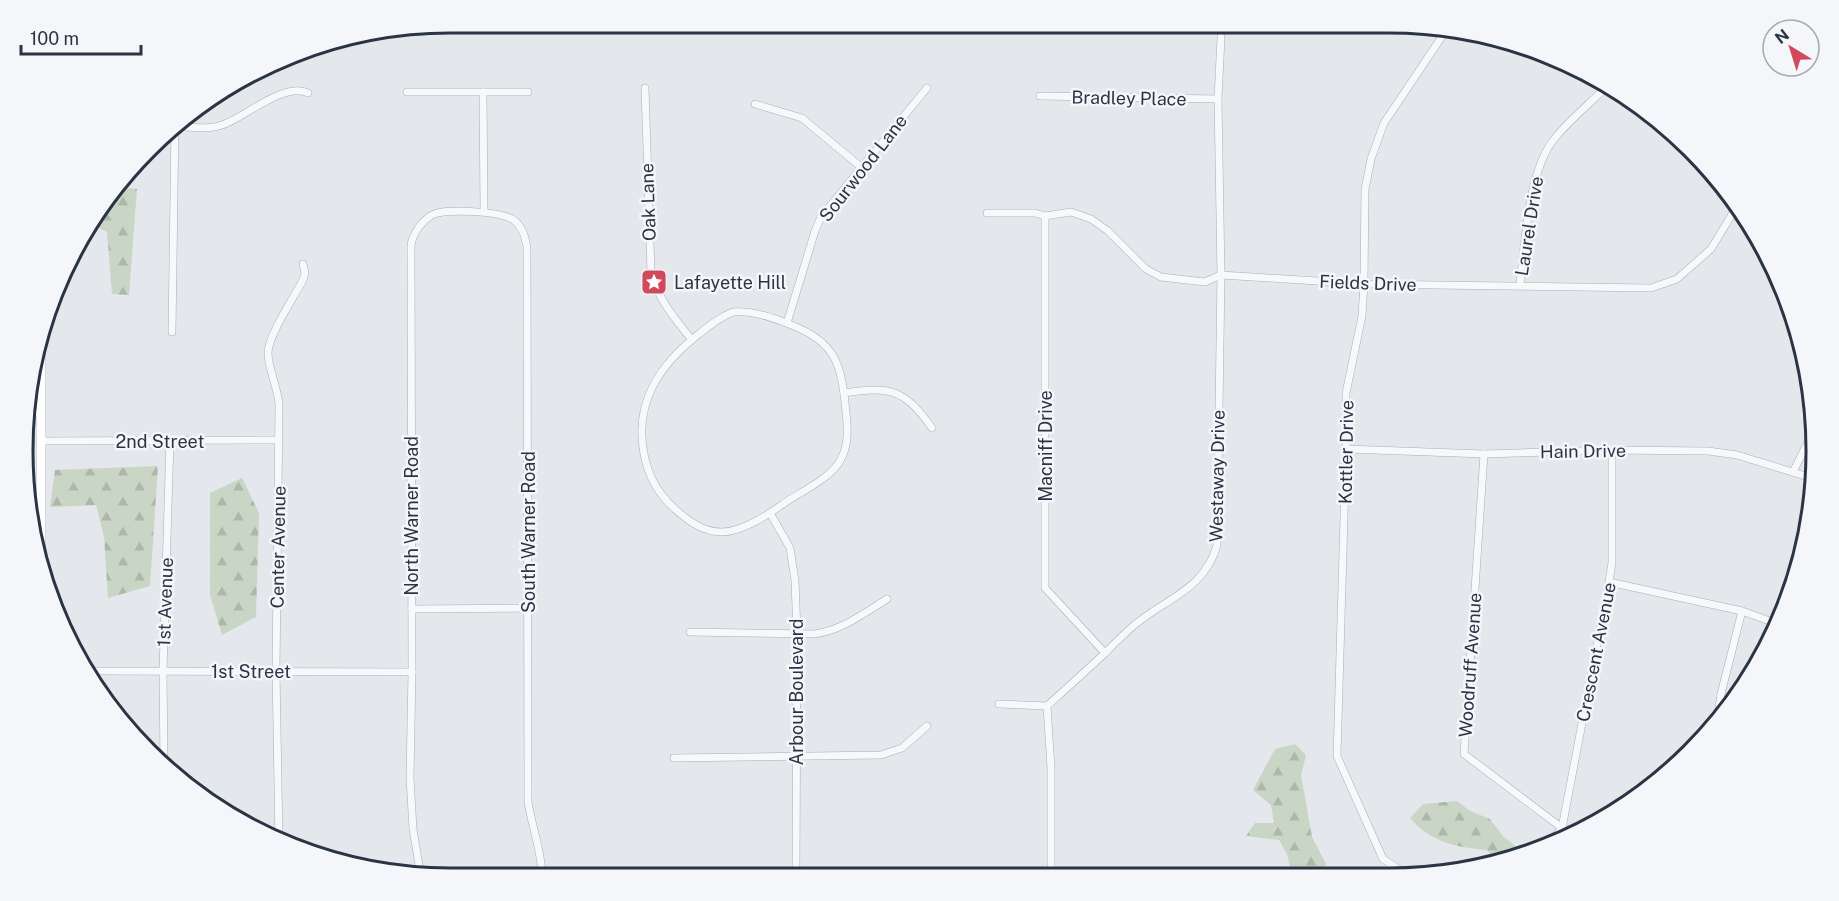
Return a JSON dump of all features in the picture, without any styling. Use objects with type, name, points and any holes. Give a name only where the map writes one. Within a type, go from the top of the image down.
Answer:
[{"type":"main road","points":[[41,369],[41,532]]},
{"type":"street","name":"Westaway Drive","points":[[1047,706],[1132,626],[1193,585],[1205,573],[1214,557],[1217,545],[1221,275],[1218,99],[1221,37]]},
{"type":"street","name":"Kottler Drive","points":[[1397,868],[1383,859],[1337,756],[1346,393],[1362,316],[1365,189],[1371,159],[1384,123],[1442,37]]},
{"type":"street","name":"Oak Lane","points":[[645,88],[651,272],[666,308],[692,340]]},
{"type":"street","name":"Sourwood Lane","points":[[786,323],[821,216],[927,88]]},
{"type":"street","points":[[187,126],[221,125],[238,119],[262,103],[282,95],[297,90],[308,93]]},
{"type":"street","points":[[407,92],[528,92]]},
{"type":"street","points":[[483,92],[484,211]]},
{"type":"street","name":"Laurel Drive","points":[[1520,285],[1530,204],[1537,171],[1554,139],[1602,92]]},
{"type":"street","name":"Bradley Place","points":[[1040,96],[1218,99]]},
{"type":"street","points":[[755,104],[802,118],[861,167]]},
{"type":"street","points":[[172,332],[175,137]]},
{"type":"street","name":"South Warner Road","points":[[484,211],[514,220],[524,232],[527,247],[528,802],[542,868]]},
{"type":"street","name":"North Warner Road","points":[[419,867],[413,828],[410,778],[412,609],[410,266],[412,240],[423,224],[436,213],[484,211]]},
{"type":"street","name":"Fields Drive","points":[[987,213],[1035,213],[1045,216],[1071,212],[1091,219],[1108,231],[1146,269],[1161,278],[1205,282],[1221,275],[1364,284],[1520,285],[1597,289],[1651,288],[1677,279],[1711,249],[1732,214]]},
{"type":"street","name":"Macniff Drive","points":[[1045,216],[1045,588],[1105,653]]},
{"type":"street","name":"Center Avenue","points":[[279,831],[276,671],[279,440],[278,396],[268,354],[272,338],[303,280],[305,273],[303,264]]},
{"type":"street","points":[[733,312],[758,313],[786,323],[808,332],[825,344],[841,374],[848,435],[843,455],[839,463],[824,478],[770,513],[744,526],[725,532],[705,529],[686,519],[667,502],[651,476],[645,461],[642,418],[652,387],[672,358],[723,316],[733,312]]},
{"type":"street","points":[[844,393],[878,389],[896,393],[916,406],[932,428]]},
{"type":"street","points":[[35,413],[41,413]]},
{"type":"street","name":"1st Avenue","points":[[164,754],[163,671],[170,440]]},
{"type":"street","name":"2nd Street","points":[[41,441],[279,440]]},
{"type":"street","points":[[1793,472],[1806,446]]},
{"type":"street","name":"Hain Drive","points":[[1346,449],[1484,453],[1612,450],[1708,451],[1737,455],[1805,476]]},
{"type":"street","name":"Crescent Avenue","points":[[1562,828],[1612,562],[1612,450]]},
{"type":"street","name":"Woodruff Avenue","points":[[1484,453],[1464,753],[1562,828]]},
{"type":"street","name":"Arbour Boulevard","points":[[770,513],[786,539],[794,562],[797,633],[796,868]]},
{"type":"street","points":[[1609,582],[1742,611],[1769,621]]},
{"type":"street","points":[[690,632],[814,634],[834,630],[887,599]]},
{"type":"street","points":[[412,609],[528,608]]},
{"type":"street","points":[[1719,706],[1742,611]]},
{"type":"street","name":"1st Street","points":[[96,671],[412,672]]},
{"type":"street","points":[[999,704],[1047,706],[1052,768],[1051,868]]},
{"type":"street","points":[[674,758],[873,756],[889,753],[908,744],[927,726]]},
{"type":"street","points":[[1559,831],[1562,828]]},
{"type":"green space","points":[[126,188],[137,189],[129,295],[112,294],[107,232],[98,227],[119,196]]},
{"type":"green space","points":[[158,466],[150,586],[108,598],[104,537],[96,505],[50,507],[55,470]]},
{"type":"green space","points":[[242,478],[259,513],[256,617],[222,635],[210,595],[210,493]]},
{"type":"green space","points":[[1295,744],[1306,755],[1301,775],[1312,837],[1326,864],[1324,868],[1290,868],[1287,854],[1279,840],[1246,836],[1255,823],[1274,823],[1271,805],[1253,790],[1275,749]]},
{"type":"green space","points":[[1457,801],[1470,811],[1490,819],[1503,836],[1517,848],[1491,855],[1487,850],[1466,848],[1436,838],[1426,833],[1410,818],[1423,804]]},
{"type":"place","name":"Lafayette Hill","points":[[654,282]]}]
